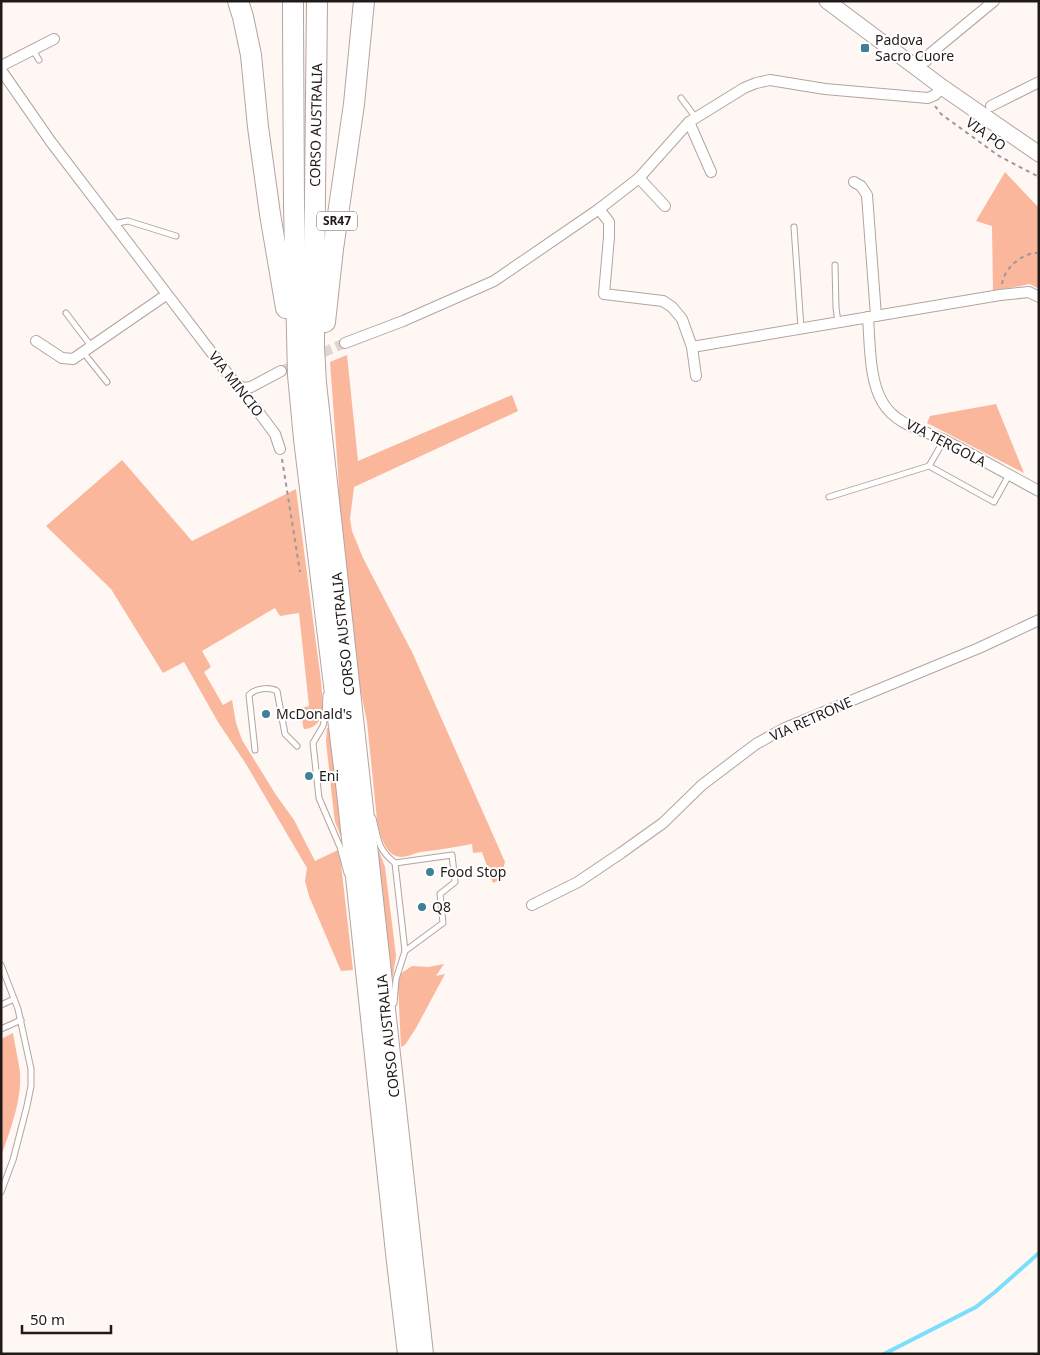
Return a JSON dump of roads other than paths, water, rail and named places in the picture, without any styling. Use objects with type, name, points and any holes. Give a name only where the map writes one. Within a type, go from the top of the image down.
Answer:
[{"type":"highway","points":[[238,1],[251,55],[258,127],[285,299],[289,334],[290,373]]},
{"type":"highway","name":"SR47","points":[[322,442],[326,379],[324,342],[326,317],[334,239],[354,104],[364,1]]},
{"type":"highway","name":"CORSO AUSTRALIA","points":[[291,5],[294,206],[290,373],[304,439],[347,792],[396,1262],[408,1354]]},
{"type":"highway","name":"CORSO AUSTRALIA","points":[[317,8],[314,347],[322,442],[423,1354]]},
{"type":"main road","points":[[827,1],[942,88],[1039,154]]},
{"type":"street","points":[[926,61],[931,53],[994,1]]},
{"type":"street","points":[[1,66],[54,39]]},
{"type":"street","name":"VIA MINCIO","points":[[1,70],[51,142],[166,295],[234,382],[243,388],[245,394],[275,434],[280,449]]},
{"type":"street","points":[[345,343],[401,322],[494,281],[599,209],[639,178],[692,120],[744,88],[770,80],[824,89],[928,98],[935,95],[942,88]]},
{"type":"street","points":[[991,106],[1038,83]]},
{"type":"street","points":[[692,120],[711,172]]},
{"type":"street","points":[[639,178],[665,206]]},
{"type":"street","name":"VIA TERGOLA","points":[[854,182],[861,186],[867,195],[873,376],[876,390],[883,403],[892,414],[904,423],[944,440],[1039,491]]},
{"type":"street","points":[[599,209],[608,222],[609,237],[604,294],[663,302],[672,307],[682,319],[692,348],[696,376]]},
{"type":"street","points":[[692,348],[1000,295],[1029,292],[1039,297]]},
{"type":"street","points":[[36,341],[62,358],[73,359],[166,295]]},
{"type":"street","points":[[243,388],[290,373]]},
{"type":"street","name":"VIA RETRONE","points":[[532,905],[578,882],[621,853],[662,823],[702,785],[756,744],[770,736],[785,728],[979,648],[1039,620]]},
{"type":"lane","points":[[33,50],[39,60]]},
{"type":"lane","points":[[681,98],[692,120]]},
{"type":"lane","points":[[113,224],[128,221],[176,236]]},
{"type":"lane","points":[[794,227],[801,328]]},
{"type":"lane","points":[[835,265],[838,322]]},
{"type":"lane","points":[[66,313],[107,382]]},
{"type":"lane","points":[[829,497],[929,466],[944,440]]},
{"type":"lane","points":[[929,466],[994,502],[1009,475]]},
{"type":"lane","points":[[327,677],[329,650]]},
{"type":"lane","points":[[326,686],[325,717],[313,743],[319,798],[340,847],[347,875],[358,905]]},
{"type":"lane","points":[[255,750],[249,695],[252,691],[272,688],[278,691],[285,734],[297,746]]},
{"type":"lane","points":[[362,794],[373,817],[382,851],[395,863],[405,952],[396,979],[393,1005]]},
{"type":"lane","points":[[395,863],[452,855],[454,882],[440,894],[443,924],[405,952]]},
{"type":"lane","points":[[1,965],[21,1020],[32,1069],[27,1106],[13,1160],[1,1192]]},
{"type":"lane","points":[[1,1006],[14,999]]},
{"type":"lane","points":[[388,1038],[392,1013]]},
{"type":"lane","points":[[1,1029],[21,1020]]},
{"type":"waterway","points":[[884,1354],[976,1307],[1039,1253]]},
{"type":"tunnel","points":[[281,371],[345,343]]},
{"type":"place","name":"Padova Sacro Cuore","points":[[865,48]]},
{"type":"place","name":"McDonald's","points":[[266,714]]},
{"type":"place","name":"Eni","points":[[309,776]]},
{"type":"place","name":"Food Stop","points":[[430,872]]},
{"type":"place","name":"Q8","points":[[422,907]]}]
